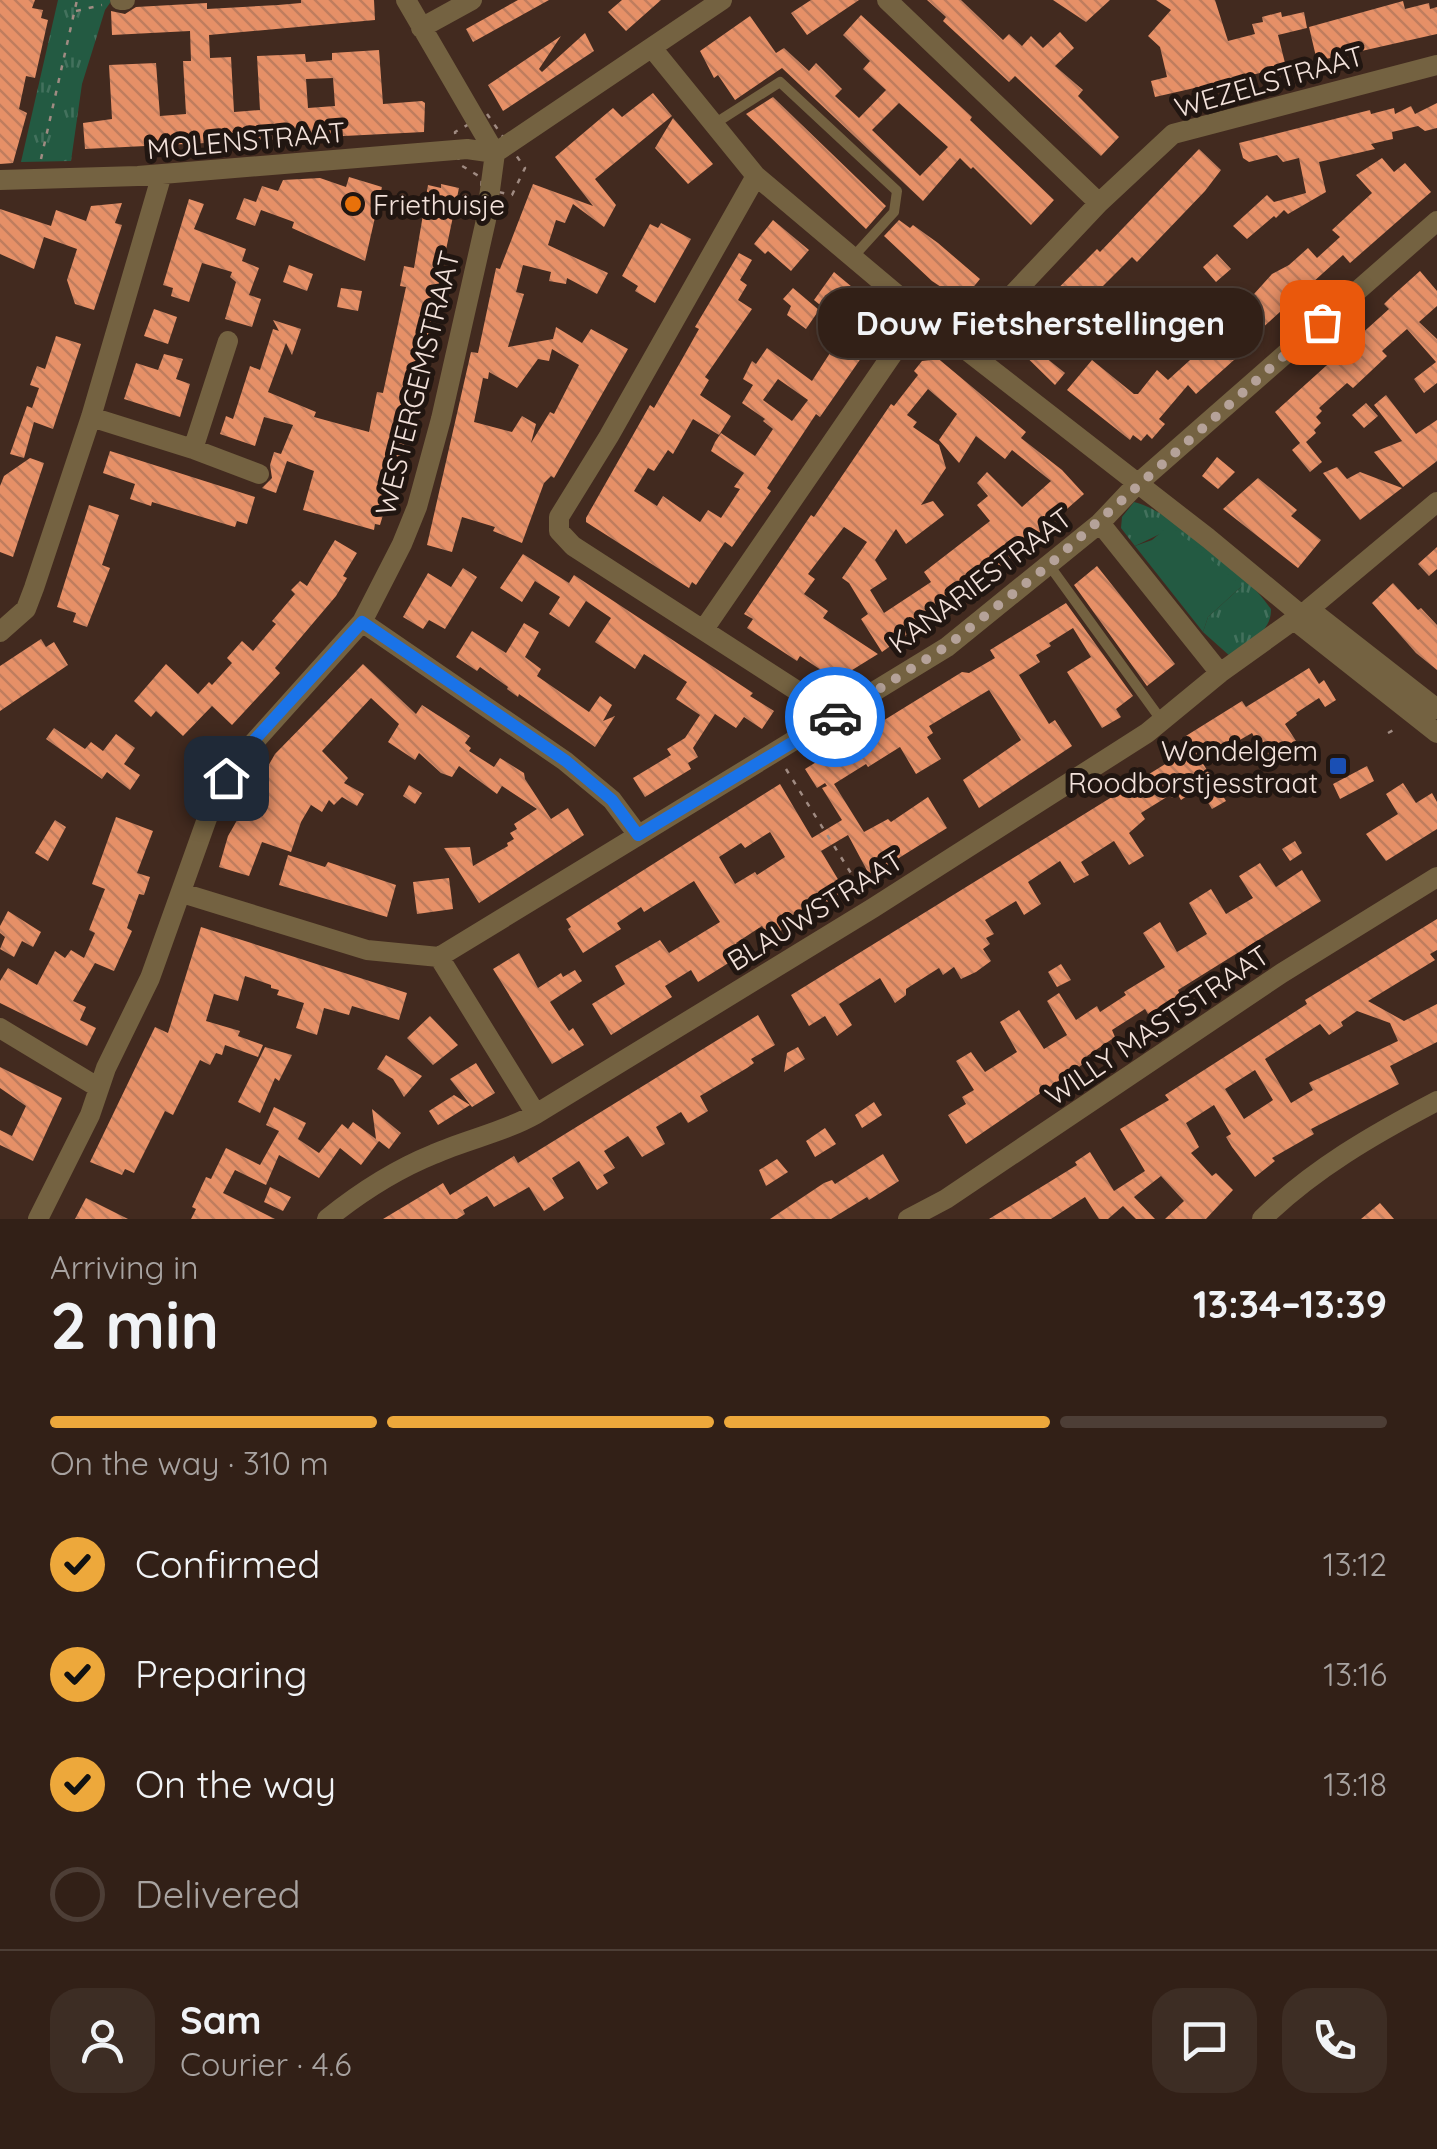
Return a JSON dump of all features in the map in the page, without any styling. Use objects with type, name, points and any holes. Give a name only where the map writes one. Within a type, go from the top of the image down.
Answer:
[{"type":"street","points":[[406,0],[495,153],[722,0]]},
{"type":"street","points":[[421,28],[472,0]]},
{"type":"street","points":[[887,0],[1099,203]]},
{"type":"street","points":[[652,48],[756,176],[962,348],[1217,545],[1437,732]]},
{"type":"street","name":"WEZELSTRAAT","points":[[962,348],[1099,203],[1173,134],[1437,65]]},
{"type":"street","name":"MOLENSTRAAT","points":[[0,180],[162,174],[467,150],[495,153]]},
{"type":"street","name":"WESTERGEMSTRAAT","points":[[38,1219],[90,1115],[98,1088],[150,978],[214,798],[238,758],[362,622],[402,544],[417,507],[441,420],[486,220],[495,153]]},
{"type":"street","points":[[0,632],[26,608],[91,416],[162,174]]},
{"type":"street","points":[[756,176],[559,517],[559,531],[573,546],[836,716]]},
{"type":"street","name":"KANARIESTRAAT","points":[[439,956],[947,646],[1100,522],[1136,485],[1437,221]]},
{"type":"street","points":[[704,629],[920,314]]},
{"type":"street","points":[[193,449],[228,342]]},
{"type":"street","points":[[91,416],[259,474]]},
{"type":"street","name":"BLAUWSTRAAT","points":[[327,1219],[432,1154],[511,1128],[536,1114],[873,908],[1162,721],[1301,615],[1437,502]]},
{"type":"street","points":[[1100,522],[1220,673]]},
{"type":"street","points":[[1301,615],[1431,697]]},
{"type":"street","points":[[362,622],[566,761],[612,800],[638,835]]},
{"type":"street","name":"WILLY MASTSTRAAT","points":[[908,1219],[946,1199],[1282,973],[1437,876]]},
{"type":"street","points":[[182,893],[368,950],[439,956],[536,1114]]},
{"type":"street","points":[[0,1028],[98,1088]]},
{"type":"street","points":[[1262,1219],[1340,1156],[1435,1098]]},
{"type":"lane","points":[[713,124],[780,82],[896,191],[894,212],[853,257]]},
{"type":"lane","points":[[1049,565],[1162,721]]},
{"type":"path","points":[[40,180],[40,162],[76,0]]},
{"type":"path","points":[[74,12],[122,0]]},
{"type":"path","points":[[775,751],[873,908]]},
{"type":"green space","points":[[58,0],[112,0],[105,10],[82,84],[71,161],[21,162]]},
{"type":"green space","points":[[1134,502],[1188,531],[1246,580],[1271,609],[1263,631],[1231,657],[1203,632],[1208,617],[1241,587],[1162,533],[1135,546],[1121,528],[1122,517]]},
{"type":"green space","points":[[1170,525],[1242,586],[1208,617],[1203,632],[1135,546],[1152,540]]},
{"type":"building","points":[[0,0],[35,0],[32,8],[43,10],[41,18],[48,20],[35,78],[26,76],[19,109],[27,113],[13,163],[0,164]]},
{"type":"building","points":[[374,0],[375,20],[209,35],[210,58],[231,57],[234,112],[260,110],[257,56],[305,54],[306,62],[332,60],[332,53],[379,50],[383,104],[425,103],[424,132],[85,149],[83,123],[112,119],[109,65],[156,63],[160,116],[186,114],[183,61],[191,61],[190,31],[112,35],[111,11],[125,14],[136,7],[207,3],[207,9]],"holes":[[[333,78],[335,106],[308,108],[306,79]]]},
{"type":"building","points":[[518,0],[549,0],[473,42],[466,29]]},
{"type":"building","points":[[622,0],[661,0],[626,31],[608,12]]},
{"type":"building","points":[[811,0],[859,0],[807,35],[791,13]]},
{"type":"building","points":[[927,0],[961,0],[1003,40],[1009,34],[1022,46],[1031,36],[1043,48],[1060,32],[1074,48],[1055,66],[1083,90],[1078,96],[1119,137],[1101,156],[1015,76],[1009,82],[943,21],[946,17]]},
{"type":"building","points":[[1053,0],[1110,0],[1086,22]]},
{"type":"building","points":[[1156,0],[1215,0],[1228,41],[1255,34],[1252,24],[1281,12],[1282,17],[1304,12],[1307,28],[1278,35],[1286,67],[1155,97],[1151,81],[1167,77],[1160,47],[1148,36],[1171,10]]},
{"type":"building","points":[[1403,1],[1405,9],[1429,3],[1430,9],[1437,7],[1437,34],[1317,61],[1309,27]]},
{"type":"building","points":[[861,15],[972,117],[970,120],[1054,200],[1031,225],[960,158],[923,201],[782,68],[735,100],[718,75],[714,78],[700,51],[750,16],[776,53],[784,48],[809,71],[816,63],[842,89],[835,96],[859,118],[886,90],[863,69],[870,61],[843,35]],"holes":[[[899,103],[948,147],[920,176],[872,130]]]},
{"type":"building","points":[[585,33],[594,51],[503,111],[488,85],[561,36],[539,69],[542,72]]},
{"type":"building","points":[[653,93],[672,116],[595,179],[616,205],[604,227],[573,204],[565,223],[556,220],[548,245],[608,273],[597,294],[567,278],[566,284],[549,281],[551,272],[523,265],[516,292],[524,294],[508,347],[553,339],[556,327],[582,343],[591,329],[628,349],[554,478],[551,476],[544,483],[522,543],[493,531],[495,527],[462,517],[452,552],[427,545],[471,352],[478,353],[496,268],[500,269],[533,184],[593,206],[555,157],[613,108],[622,117]],"holes":[[[552,349],[579,365],[554,414],[550,412],[531,443],[536,424],[522,416],[512,432],[474,422],[483,378],[488,379],[489,372],[517,388],[538,359],[549,361]]]},
{"type":"building","points":[[773,97],[886,206],[866,229],[746,114]]},
{"type":"building","points":[[1437,103],[1437,128],[1425,131],[1418,126],[1392,132],[1393,139],[1371,144],[1375,149],[1319,162],[1326,192],[1288,214],[1284,210],[1247,239],[1233,226],[1267,195],[1274,202],[1306,193],[1299,158],[1283,162],[1277,155],[1249,162],[1243,158],[1239,143],[1370,110],[1371,114],[1394,108],[1395,114],[1411,106],[1415,114]]},
{"type":"building","points":[[673,118],[713,164],[688,184],[655,148]]},
{"type":"building","points":[[1199,149],[1221,170],[1205,191],[1137,262],[1132,257],[1041,348],[1040,353],[1065,373],[1055,385],[1008,339],[1097,249],[1100,252]]},
{"type":"building","points":[[1382,158],[1394,172],[1405,163],[1431,192],[1350,263],[1343,255],[1196,394],[1188,385],[1159,419],[1165,424],[1152,439],[1147,434],[1141,441],[1133,435],[1130,440],[1067,390],[1092,360],[1134,394],[1157,370],[1168,380],[1211,341],[1214,333],[1257,298],[1254,294],[1272,274],[1308,248],[1317,258],[1340,237],[1332,230],[1372,193],[1356,175]]},
{"type":"building","points":[[349,177],[382,187],[365,261],[292,228],[294,222],[261,210],[255,226],[236,219],[244,198],[256,202],[262,186],[278,191],[283,180],[320,178],[346,187]]},
{"type":"building","points":[[441,184],[459,188],[407,435],[380,525],[375,524],[374,530],[303,510],[314,471],[287,461],[276,493],[262,488],[272,478],[274,452],[281,454],[293,425],[264,417],[255,446],[220,434],[226,416],[233,419],[250,366],[260,370],[273,329],[279,331],[273,320],[301,329],[292,355],[286,343],[268,392],[316,412],[314,417],[369,432],[377,392],[383,393],[406,287],[400,286],[404,266],[414,268],[428,185],[441,188]]},
{"type":"building","points":[[189,199],[204,204],[194,229],[246,249],[242,261],[259,268],[249,295],[261,299],[252,327],[225,319],[236,282],[230,277],[232,272],[202,263],[189,302],[171,296],[173,288],[163,285]]},
{"type":"building","points":[[122,203],[115,223],[122,225],[94,310],[75,304],[67,280],[77,249],[44,237],[34,269],[0,254],[0,209],[51,226],[56,210],[86,221],[91,206]]},
{"type":"building","points":[[773,220],[809,250],[791,271],[754,244]]},
{"type":"building","points":[[899,220],[938,243],[980,279],[962,301],[932,281],[884,236]]},
{"type":"building","points":[[661,223],[691,239],[655,303],[635,291],[638,286],[622,276],[650,224],[658,228]]},
{"type":"building","points":[[739,253],[752,260],[740,280],[747,285],[738,300],[752,309],[705,377],[709,380],[700,395],[731,416],[719,435],[693,419],[673,454],[668,450],[654,471],[648,468],[634,491],[657,506],[663,496],[700,522],[708,510],[721,518],[740,489],[734,487],[744,473],[711,451],[721,433],[755,456],[773,429],[742,403],[753,385],[743,379],[752,361],[756,364],[767,348],[812,381],[850,322],[814,300],[834,272],[882,312],[856,344],[866,351],[820,417],[816,414],[767,488],[771,491],[732,547],[725,542],[696,585],[692,582],[689,588],[586,522],[586,518],[650,405],[654,408],[681,361],[699,329],[695,327]],"holes":[[[778,379],[808,400],[792,421],[763,400]]]},
{"type":"building","points":[[1217,254],[1231,269],[1216,282],[1203,267]]},
{"type":"building","points":[[289,265],[313,274],[307,291],[283,282]]},
{"type":"building","points":[[1420,271],[1437,291],[1437,306],[1419,322],[1437,339],[1437,383],[1424,393],[1414,379],[1436,362],[1407,329],[1382,351],[1387,356],[1353,388],[1347,383],[1319,408],[1322,411],[1316,417],[1321,423],[1306,442],[1322,462],[1310,472],[1292,450],[1300,443],[1275,412],[1389,309],[1384,304]]},
{"type":"building","points":[[341,288],[362,291],[358,311],[337,307]]},
{"type":"building","points":[[793,288],[819,310],[806,329],[787,315],[791,306],[783,299]]},
{"type":"building","points":[[154,309],[177,317],[168,344],[144,336]]},
{"type":"building","points":[[56,336],[81,344],[53,429],[34,422],[24,458],[10,454],[27,406],[32,408],[39,388],[30,385],[37,366],[45,369]]},
{"type":"building","points":[[164,354],[183,359],[176,379],[190,384],[180,417],[124,399],[136,363],[158,370]]},
{"type":"building","points":[[935,356],[1026,432],[1021,438],[1062,470],[1084,494],[995,572],[882,652],[861,619],[868,614],[842,578],[867,542],[844,527],[808,574],[815,579],[804,594],[828,611],[823,618],[878,654],[836,680],[800,656],[797,661],[747,628],[753,619],[744,614],[891,404],[894,406],[918,375],[914,371],[922,361]],"holes":[[[928,389],[957,414],[939,440],[959,463],[976,436],[1005,459],[1012,450],[1051,481],[1022,507],[987,472],[977,483],[988,496],[977,505],[990,521],[924,572],[931,582],[884,613],[870,590],[887,579],[875,560],[896,529],[906,544],[944,515],[933,501],[921,505],[946,468],[939,445],[913,427],[917,422],[907,415]]]},
{"type":"building","points":[[1386,395],[1416,434],[1437,420],[1437,461],[1403,487],[1374,452],[1402,441],[1374,405]]},
{"type":"building","points":[[1366,403],[1378,416],[1364,428],[1352,415]]},
{"type":"building","points":[[110,451],[255,497],[247,524],[237,521],[235,527],[130,499],[135,484],[103,473]]},
{"type":"building","points":[[1217,457],[1235,472],[1218,489],[1202,476]]},
{"type":"building","points":[[30,458],[44,463],[13,557],[0,552],[0,486],[4,476]]},
{"type":"building","points":[[1337,467],[1347,479],[1360,472],[1402,488],[1360,520],[1323,473]]},
{"type":"building","points":[[1258,478],[1297,510],[1291,516],[1321,540],[1298,568],[1223,509]]},
{"type":"building","points":[[89,505],[119,515],[102,565],[110,568],[87,627],[73,622],[76,613],[57,607]]},
{"type":"building","points":[[335,540],[357,553],[343,576],[347,578],[275,668],[280,673],[232,725],[212,706],[183,736],[156,711],[151,717],[134,701],[166,664],[198,694],[209,682],[212,685],[232,663],[227,658],[242,641],[253,651],[276,624],[272,621],[295,594],[291,590],[300,581],[307,586]]},
{"type":"building","points":[[1437,547],[1437,569],[1429,576],[1418,564]]},
{"type":"building","points":[[523,554],[569,583],[574,575],[753,693],[750,696],[774,711],[762,729],[744,717],[736,728],[715,714],[693,748],[698,757],[688,763],[691,769],[645,797],[633,778],[671,755],[667,749],[685,738],[700,715],[676,699],[687,682],[644,654],[635,669],[595,642],[611,618],[586,601],[569,627],[549,614],[560,597],[535,581],[522,602],[500,588]]},
{"type":"building","points":[[1097,566],[1175,664],[1147,686],[1074,585]]},
{"type":"building","points":[[463,568],[477,577],[445,629],[429,620],[423,629],[403,617],[428,573],[451,587]]},
{"type":"building","points":[[1393,583],[1437,625],[1437,670],[1416,653],[1372,603]]},
{"type":"building","points":[[1066,603],[1133,696],[1116,709],[1121,717],[1102,728],[1067,672],[1091,657],[1073,628],[1049,643],[1051,646],[1036,655],[1040,662],[1019,675],[1049,724],[1055,720],[1072,746],[979,808],[963,780],[1021,740],[989,690],[929,726],[933,733],[927,737],[941,759],[916,774],[900,747],[834,784],[864,832],[888,819],[891,822],[928,797],[947,828],[870,876],[848,835],[821,851],[845,891],[769,938],[762,926],[736,943],[743,954],[698,982],[691,970],[665,986],[672,997],[611,1035],[592,1004],[625,984],[615,966],[660,940],[669,953],[720,922],[694,881],[644,912],[641,907],[617,923],[621,929],[583,953],[566,919],[780,784],[812,838],[842,820],[822,788],[827,786],[825,783],[817,788],[805,769],[962,672],[969,673],[995,658],[990,650]],"holes":[[[770,832],[785,857],[735,884],[719,857],[741,843],[745,848]]]},
{"type":"building","points":[[524,623],[539,632],[525,657],[541,669],[537,676],[589,712],[600,696],[612,705],[603,721],[615,716],[595,747],[480,667],[477,671],[456,657],[472,631],[506,653]]},
{"type":"building","points":[[41,639],[46,647],[54,642],[68,665],[0,711],[0,666]]},
{"type":"building","points":[[363,664],[416,714],[422,705],[470,736],[465,743],[471,748],[469,751],[494,767],[500,758],[524,773],[551,819],[568,808],[584,835],[479,903],[444,848],[470,847],[473,866],[508,846],[514,839],[510,833],[517,829],[514,824],[537,809],[502,786],[497,794],[459,766],[452,777],[441,773],[419,753],[415,760],[388,742],[399,724],[371,698],[322,751],[348,778],[344,783],[364,794],[357,806],[342,797],[334,805],[329,800],[322,812],[311,805],[291,852],[262,842],[249,876],[219,867],[228,836],[275,754]]},
{"type":"building","points":[[1309,668],[1319,684],[1324,680],[1336,700],[1325,707],[1319,698],[1285,724],[1296,741],[1285,751],[1268,761],[1252,733],[1238,741],[1235,738],[1202,762],[1226,801],[1212,809],[1199,788],[1181,800],[1178,795],[1170,795],[1141,813],[1145,819],[1129,833],[1144,856],[1129,865],[1114,841],[1081,862],[1089,875],[1074,883],[1060,861],[1028,882],[1041,904],[1024,915],[1016,901],[985,920],[994,934],[986,938],[990,944],[983,949],[991,961],[976,972],[961,979],[954,967],[943,975],[939,968],[906,989],[906,995],[895,1003],[880,978],[839,1004],[852,1025],[837,1036],[825,1016],[809,1026],[791,995],[1188,750],[1181,739],[1242,701],[1246,707]]},
{"type":"building","points":[[54,728],[85,749],[91,742],[103,751],[116,734],[135,748],[124,764],[140,775],[130,790],[107,772],[102,779],[46,739]]},
{"type":"building","points":[[1367,766],[1374,781],[1340,799],[1333,784]]},
{"type":"building","points":[[1403,783],[1416,803],[1432,793],[1437,802],[1437,829],[1386,861],[1366,834],[1398,814],[1386,794]]},
{"type":"building","points":[[409,785],[422,793],[415,804],[403,796]]},
{"type":"building","points":[[116,817],[153,831],[137,873],[150,877],[144,895],[139,894],[127,928],[132,931],[114,971],[95,963],[73,1001],[86,1007],[80,1020],[96,1028],[87,1046],[0,1003],[0,981],[8,968],[37,985],[55,951],[65,958],[71,950],[84,958],[95,933],[89,930],[105,889],[92,884]]},
{"type":"building","points":[[55,820],[66,827],[48,861],[35,853]]},
{"type":"building","points":[[1295,841],[1302,853],[1290,861],[1282,849]]},
{"type":"building","points":[[288,855],[325,867],[328,862],[396,885],[387,917],[279,885]]},
{"type":"building","points":[[1260,863],[1276,887],[1302,870],[1321,901],[1178,990],[1180,995],[1148,1014],[1145,1009],[1112,1030],[1115,1037],[1087,1056],[1089,1060],[966,1144],[948,1115],[966,1104],[962,1097],[974,1090],[956,1061],[971,1052],[985,1072],[1017,1052],[1000,1022],[1019,1010],[1044,1049],[1067,1035],[1047,1001],[1059,993],[1076,1020],[1097,1006],[1100,1012],[1165,967],[1143,933],[1160,922],[1177,952],[1207,934],[1189,903],[1211,889],[1226,914],[1253,898],[1239,876]]},
{"type":"building","points":[[449,878],[453,909],[417,914],[413,882]]},
{"type":"building","points":[[8,911],[41,932],[33,947],[22,941],[14,957],[0,949],[5,937],[0,926]]},
{"type":"building","points":[[1437,919],[1437,950],[1430,954],[1435,960],[1368,1001],[1404,1021],[1437,1004],[1437,1042],[1390,1066],[1399,1084],[1311,1129],[1314,1134],[1272,1158],[1275,1161],[1255,1177],[1226,1137],[1231,1134],[1214,1105],[1186,1123],[1199,1147],[1191,1153],[1212,1176],[1216,1173],[1233,1190],[1206,1219],[1165,1219],[1184,1201],[1161,1176],[1134,1197],[1155,1219],[1136,1219],[1123,1206],[1108,1219],[1099,1219],[1085,1197],[1051,1219],[989,1219],[1077,1165],[1075,1162],[1090,1152],[1114,1191],[1145,1171],[1120,1129],[1169,1100],[1165,1095],[1307,1004],[1305,1000]],"holes":[[[1357,1011],[1390,1023],[1398,1041],[1309,1083],[1313,1090],[1291,1103],[1265,1059],[1320,1024],[1329,1035]],[[1255,1070],[1273,1100],[1244,1119],[1225,1089]]]},
{"type":"building","points":[[201,927],[407,993],[399,1020],[352,1006],[349,1015],[324,1008],[317,1035],[296,1028],[304,1003],[277,995],[279,990],[271,985],[245,976],[238,1001],[214,994],[206,1021],[240,1031],[238,1036],[263,1045],[258,1057],[225,1045],[222,1055],[216,1053],[210,1065],[200,1060],[173,1115],[165,1111],[134,1173],[125,1169],[122,1175],[90,1162],[155,1027],[168,1033]]},
{"type":"building","points":[[519,953],[538,988],[561,973],[563,977],[575,970],[582,981],[550,1002],[569,1031],[573,1028],[584,1045],[552,1064],[493,969]]},
{"type":"building","points":[[1061,964],[1071,980],[1057,987],[1048,972]]},
{"type":"building","points":[[758,1015],[775,1045],[751,1059],[754,1063],[747,1068],[700,1096],[708,1111],[688,1123],[681,1112],[656,1127],[665,1144],[642,1157],[628,1136],[604,1151],[615,1168],[603,1175],[608,1183],[597,1190],[579,1161],[552,1178],[564,1198],[544,1211],[529,1187],[494,1207],[487,1196],[463,1210],[465,1214],[457,1219],[383,1219],[443,1183],[450,1195],[514,1156],[518,1163]]},
{"type":"building","points":[[430,1016],[458,1045],[433,1065],[407,1038]]},
{"type":"building","points":[[265,1047],[292,1055],[279,1081],[275,1078],[260,1113],[238,1102]]},
{"type":"building","points":[[798,1047],[805,1059],[784,1072],[787,1053]]},
{"type":"building","points":[[386,1055],[422,1076],[404,1097],[393,1079],[377,1069]]},
{"type":"building","points":[[476,1063],[495,1093],[472,1107],[450,1079]]},
{"type":"building","points":[[0,1067],[62,1098],[33,1161],[0,1145],[0,1130],[12,1136],[26,1106],[0,1088]]},
{"type":"building","points":[[454,1095],[470,1105],[438,1125],[429,1111]]},
{"type":"building","points":[[874,1102],[882,1115],[862,1128],[855,1115]]},
{"type":"building","points":[[274,1107],[306,1123],[298,1139],[319,1153],[342,1124],[348,1129],[353,1122],[376,1139],[372,1109],[401,1133],[389,1149],[379,1141],[361,1165],[340,1148],[319,1178],[279,1155],[266,1185],[235,1170],[223,1193],[275,1219],[191,1219],[196,1209],[192,1207],[206,1177],[211,1179],[226,1148],[260,1165],[279,1131],[266,1125]]},
{"type":"building","points":[[825,1128],[836,1144],[815,1157],[806,1141]]},
{"type":"building","points":[[883,1154],[899,1181],[869,1200],[867,1197],[831,1219],[770,1219],[824,1183],[832,1180],[835,1184]]},
{"type":"building","points":[[777,1159],[788,1172],[766,1186],[759,1170]]},
{"type":"building","points":[[270,1187],[291,1197],[283,1211],[264,1202]]},
{"type":"building","points":[[86,1198],[128,1219],[75,1219]]},
{"type":"building","points":[[1380,1203],[1394,1219],[1361,1219]]},
{"type":"way so far","points":[[835,717],[947,646],[1049,565],[1322,322]]},
{"type":"place","name":"Friethuisje","points":[[353,204]]},
{"type":"place","name":"Douw Fietsherstellingen","points":[[1322,322]]},
{"type":"place","name":"Wondelgem Roodborstjesstraat","points":[[1338,766]]},
{"type":"route","points":[[226,778],[238,758],[362,622],[566,761],[612,800],[638,835],[835,717]]}]
